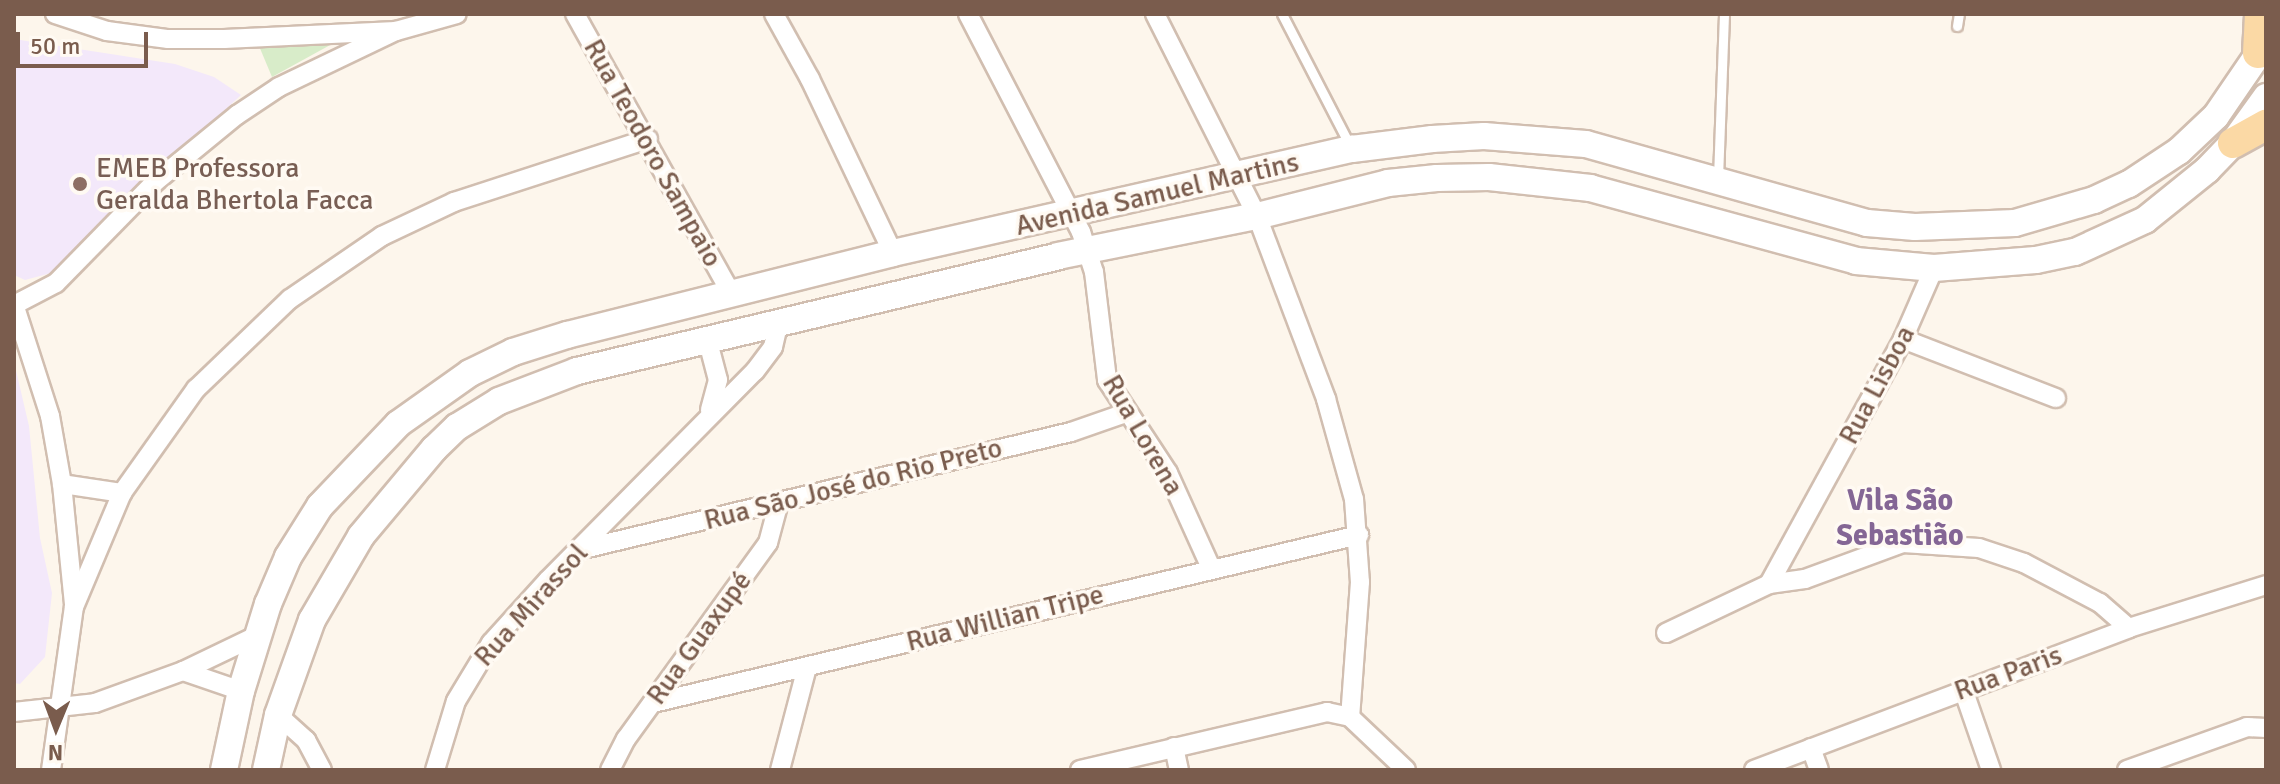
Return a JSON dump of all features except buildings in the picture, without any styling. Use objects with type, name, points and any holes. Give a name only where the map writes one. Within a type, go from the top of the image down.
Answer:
[{"type":"main road","points":[[2257,55],[2260,14]]},
{"type":"main road","name":"Avenida Samuel Martins","points":[[224,770],[241,691],[258,635],[288,557],[320,506],[387,434],[435,395],[513,352],[893,253],[1352,149],[1432,139],[1532,138],[1586,144],[1867,223],[1915,227],[2015,223],[2058,211],[2129,184],[2179,151],[2216,116],[2257,55]]},
{"type":"main road","name":"Avenida Samuel Martins","points":[[266,770],[278,715],[318,609],[361,536],[434,449],[457,427],[499,401],[577,371],[707,338],[1087,250],[1257,216],[1388,183],[1489,177],[1590,188],[1856,261],[1934,268],[2036,260],[2075,252],[2145,220],[2207,170],[2233,143],[2266,97]]},
{"type":"main road","points":[[2233,143],[2266,125]]},
{"type":"main road","points":[[2036,260],[2058,241],[2062,226],[2058,211]]},
{"type":"main road","points":[[1805,247],[1810,228],[1839,216]]},
{"type":"main road","points":[[760,287],[779,322]]},
{"type":"main road","points":[[697,302],[707,338]]},
{"type":"main road","points":[[258,635],[277,647],[295,667]]},
{"type":"main road","points":[[241,691],[278,715]]},
{"type":"street","points":[[55,14],[107,31],[168,39],[396,31]]},
{"type":"street","points":[[51,770],[74,607],[62,484],[40,378],[14,305],[56,283],[155,182],[237,115],[279,87],[396,31],[457,14]]},
{"type":"street","name":"Rua Teodoro Sampaio","points":[[575,14],[648,139],[731,293]]},
{"type":"street","points":[[774,14],[817,93],[893,253]]},
{"type":"street","name":"Rua Lorena","points":[[968,14],[1073,214],[1087,250],[1098,294],[1104,368],[1126,413],[1168,473],[1211,568]]},
{"type":"street","points":[[1155,14],[1257,216],[1326,399],[1354,499],[1360,582],[1350,717]]},
{"type":"street","points":[[2248,14],[2257,55]]},
{"type":"street","points":[[74,607],[122,493],[196,389],[290,299],[382,236],[454,202],[648,139]]},
{"type":"street","name":"Rua Lisboa","points":[[1769,584],[1903,339],[1934,268]]},
{"type":"street","name":"Rua Mirassol","points":[[435,770],[445,730],[472,671],[538,590],[766,358],[777,338],[779,322]]},
{"type":"street","points":[[707,338],[718,380],[710,413]]},
{"type":"street","points":[[1903,339],[2056,398]]},
{"type":"street","name":"Rua São José do Rio Preto","points":[[579,550],[1071,432],[1126,413]]},
{"type":"street","points":[[62,484],[122,493]]},
{"type":"street","name":"Rua Guaxupé","points":[[610,770],[626,739],[768,543],[779,502]]},
{"type":"street","name":"Rua Willian Tripe","points":[[653,703],[1359,535]]},
{"type":"street","points":[[1666,633],[1769,584],[1805,579],[1903,543],[1979,548],[2024,563],[2079,590],[2129,628]]},
{"type":"street","name":"Rua Paris","points":[[1754,770],[2129,628],[2266,585]]},
{"type":"street","points":[[14,712],[95,703],[183,671],[258,635]]},
{"type":"street","points":[[780,770],[807,667]]},
{"type":"street","points":[[183,671],[241,691]]},
{"type":"street","points":[[1963,689],[1991,770]]},
{"type":"street","points":[[1080,770],[1327,712],[1350,717],[1406,770]]},
{"type":"street","points":[[278,715],[306,740],[322,770]]},
{"type":"street","points":[[2127,770],[2247,727],[2266,728]]},
{"type":"street","points":[[1174,747],[1179,770]]},
{"type":"street","points":[[1811,748],[1819,770]]},
{"type":"lane","points":[[1282,14],[1352,149]]},
{"type":"lane","points":[[1718,180],[1724,14]]},
{"type":"lane","points":[[1957,26],[1959,14]]},
{"type":"shaded area","name":"EMEB Professora Geralda Bhertola Facca","points":[[14,39],[175,64],[214,77],[241,95],[51,273],[25,280],[14,275]]},
{"type":"shaded area","points":[[14,362],[29,426],[40,538],[52,593],[45,657],[20,684],[14,683]]},
{"type":"green space","points":[[332,44],[272,77],[259,46]]},
{"type":"place","name":"EMEB Professora Geralda Bhertola Facca","points":[[80,184]]},
{"type":"district","name":"Vila São Sebastião","points":[[1900,518]]}]
